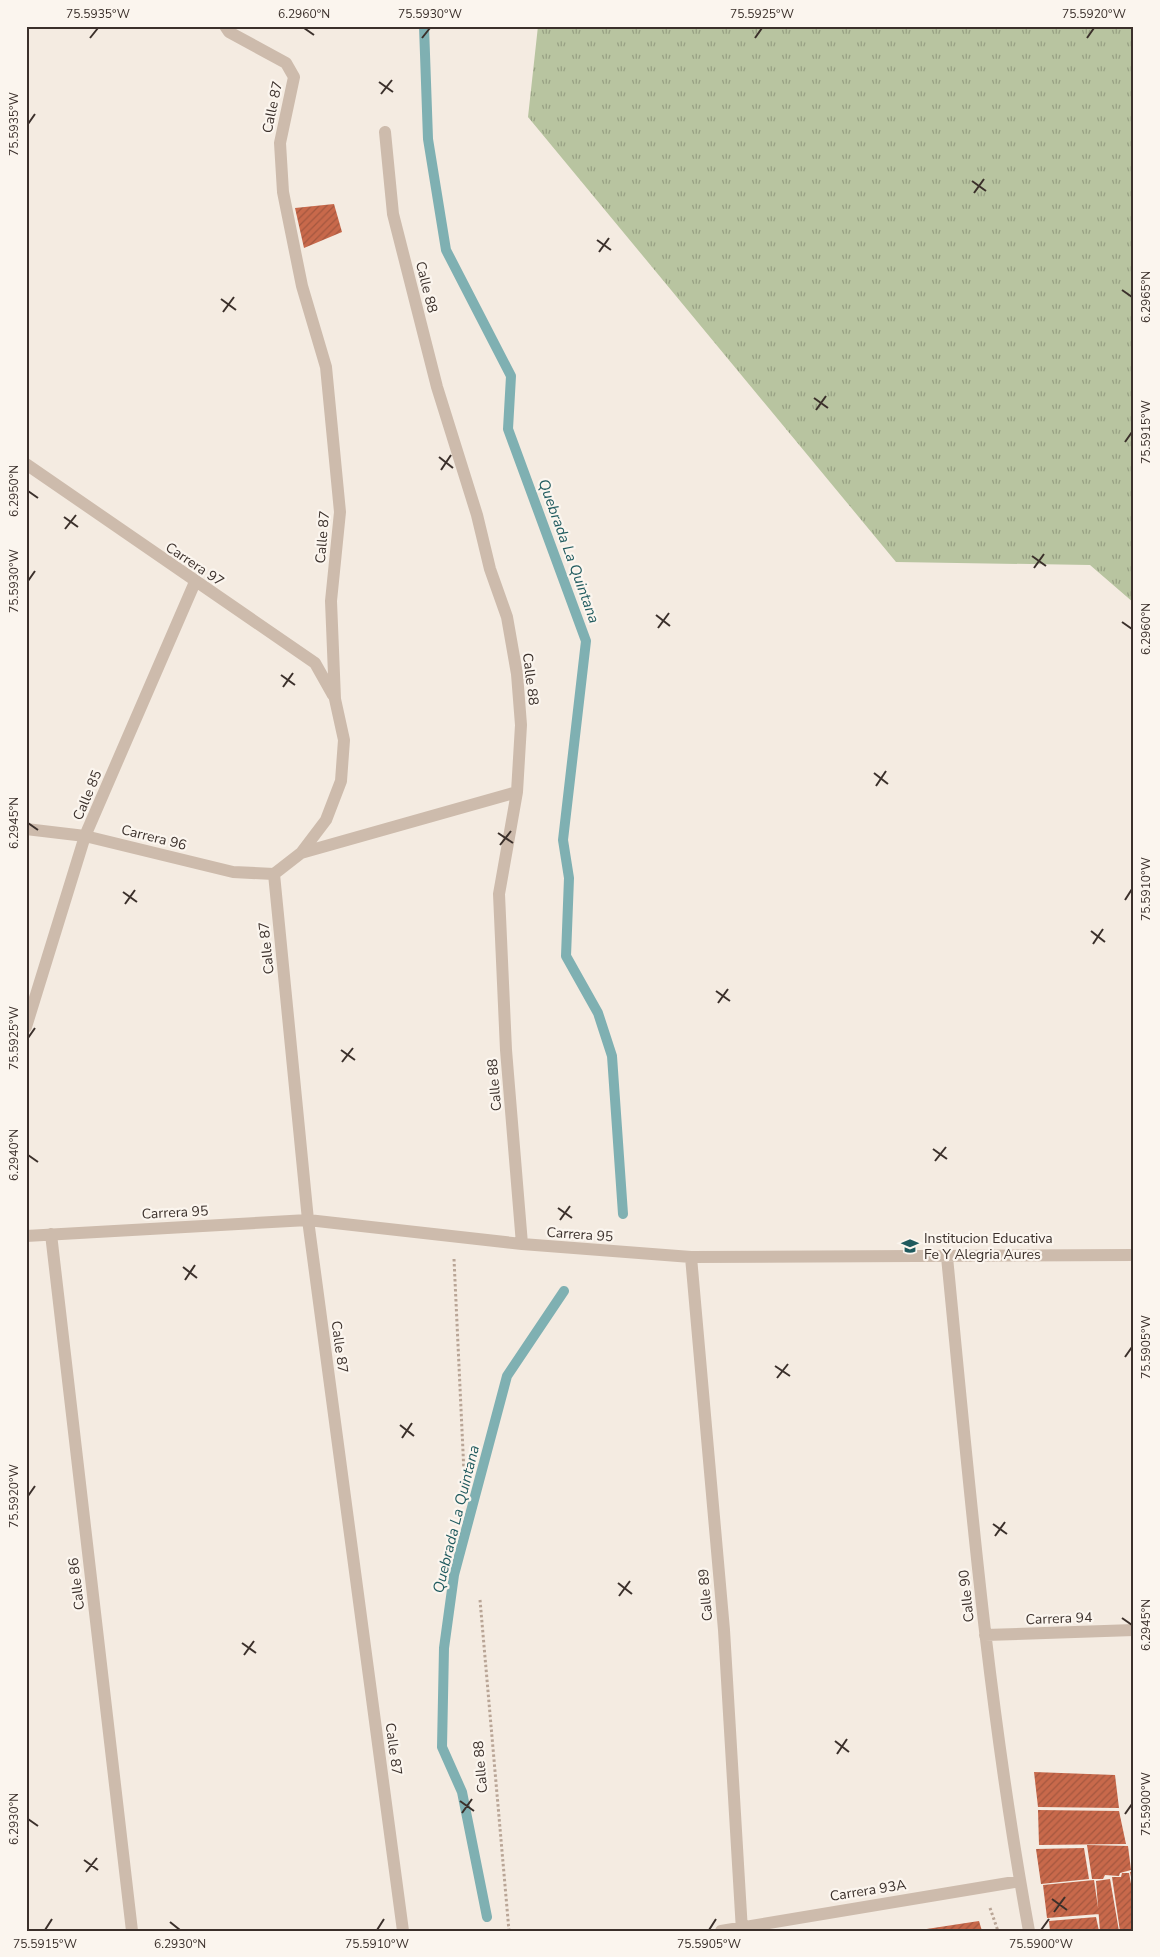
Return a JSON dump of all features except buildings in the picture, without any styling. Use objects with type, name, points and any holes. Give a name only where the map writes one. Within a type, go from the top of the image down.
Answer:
[{"type":"street","name":"Calle 87","points":[[225,26],[230,32],[286,63],[294,77],[280,143],[283,192],[302,286],[326,367],[340,512],[331,601],[335,699],[344,740],[341,781],[326,820],[300,853],[274,874],[308,1220],[403,1931]]},
{"type":"street","name":"Calle 88","points":[[385,132],[395,223],[437,387],[477,515],[490,569],[507,617],[517,674],[521,724],[517,792],[499,894],[506,1050],[522,1244]]},
{"type":"street","name":"Carrera 97","points":[[26,464],[315,663],[335,699]]},
{"type":"street","name":"Calle 85","points":[[26,1027],[86,836],[195,582]]},
{"type":"street","points":[[300,853],[517,792]]},
{"type":"street","name":"Carrera 96","points":[[26,829],[86,836],[233,872],[274,874]]},
{"type":"street","name":"Carrera 95","points":[[26,1236],[308,1220],[522,1244],[691,1257],[1134,1255]]},
{"type":"street","name":"Calle 86","points":[[51,1234],[132,1931]]},
{"type":"street","name":"Calle 89","points":[[691,1257],[724,1630],[742,1929]]},
{"type":"street","name":"Calle 90","points":[[947,1257],[985,1635],[1020,1881],[1029,1931]]},
{"type":"street","name":"Carrera 94","points":[[985,1635],[1134,1630]]},
{"type":"street","name":"Carrera 93A","points":[[721,1931],[1020,1881]]},
{"type":"path","points":[[452,1236],[464,1474]]},
{"type":"path","name":"Calle 88","points":[[480,1600],[509,1931]]},
{"type":"green space","points":[[538,26],[1134,26],[1134,603],[1090,565],[896,562],[528,117]]},
{"type":"waterway","name":"Quebrada La Quintana","points":[[424,26],[428,139],[446,250],[511,376],[508,429],[586,641],[563,840],[569,878],[566,956],[598,1013],[612,1056],[623,1214]]},
{"type":"waterway","name":"Quebrada La Quintana","points":[[487,1917],[462,1792],[442,1747],[444,1648],[454,1575],[507,1376],[564,1291]]},
{"type":"place","name":"Institucion Educativa Fe Y Alegria Aures","points":[[910,1246]]}]
